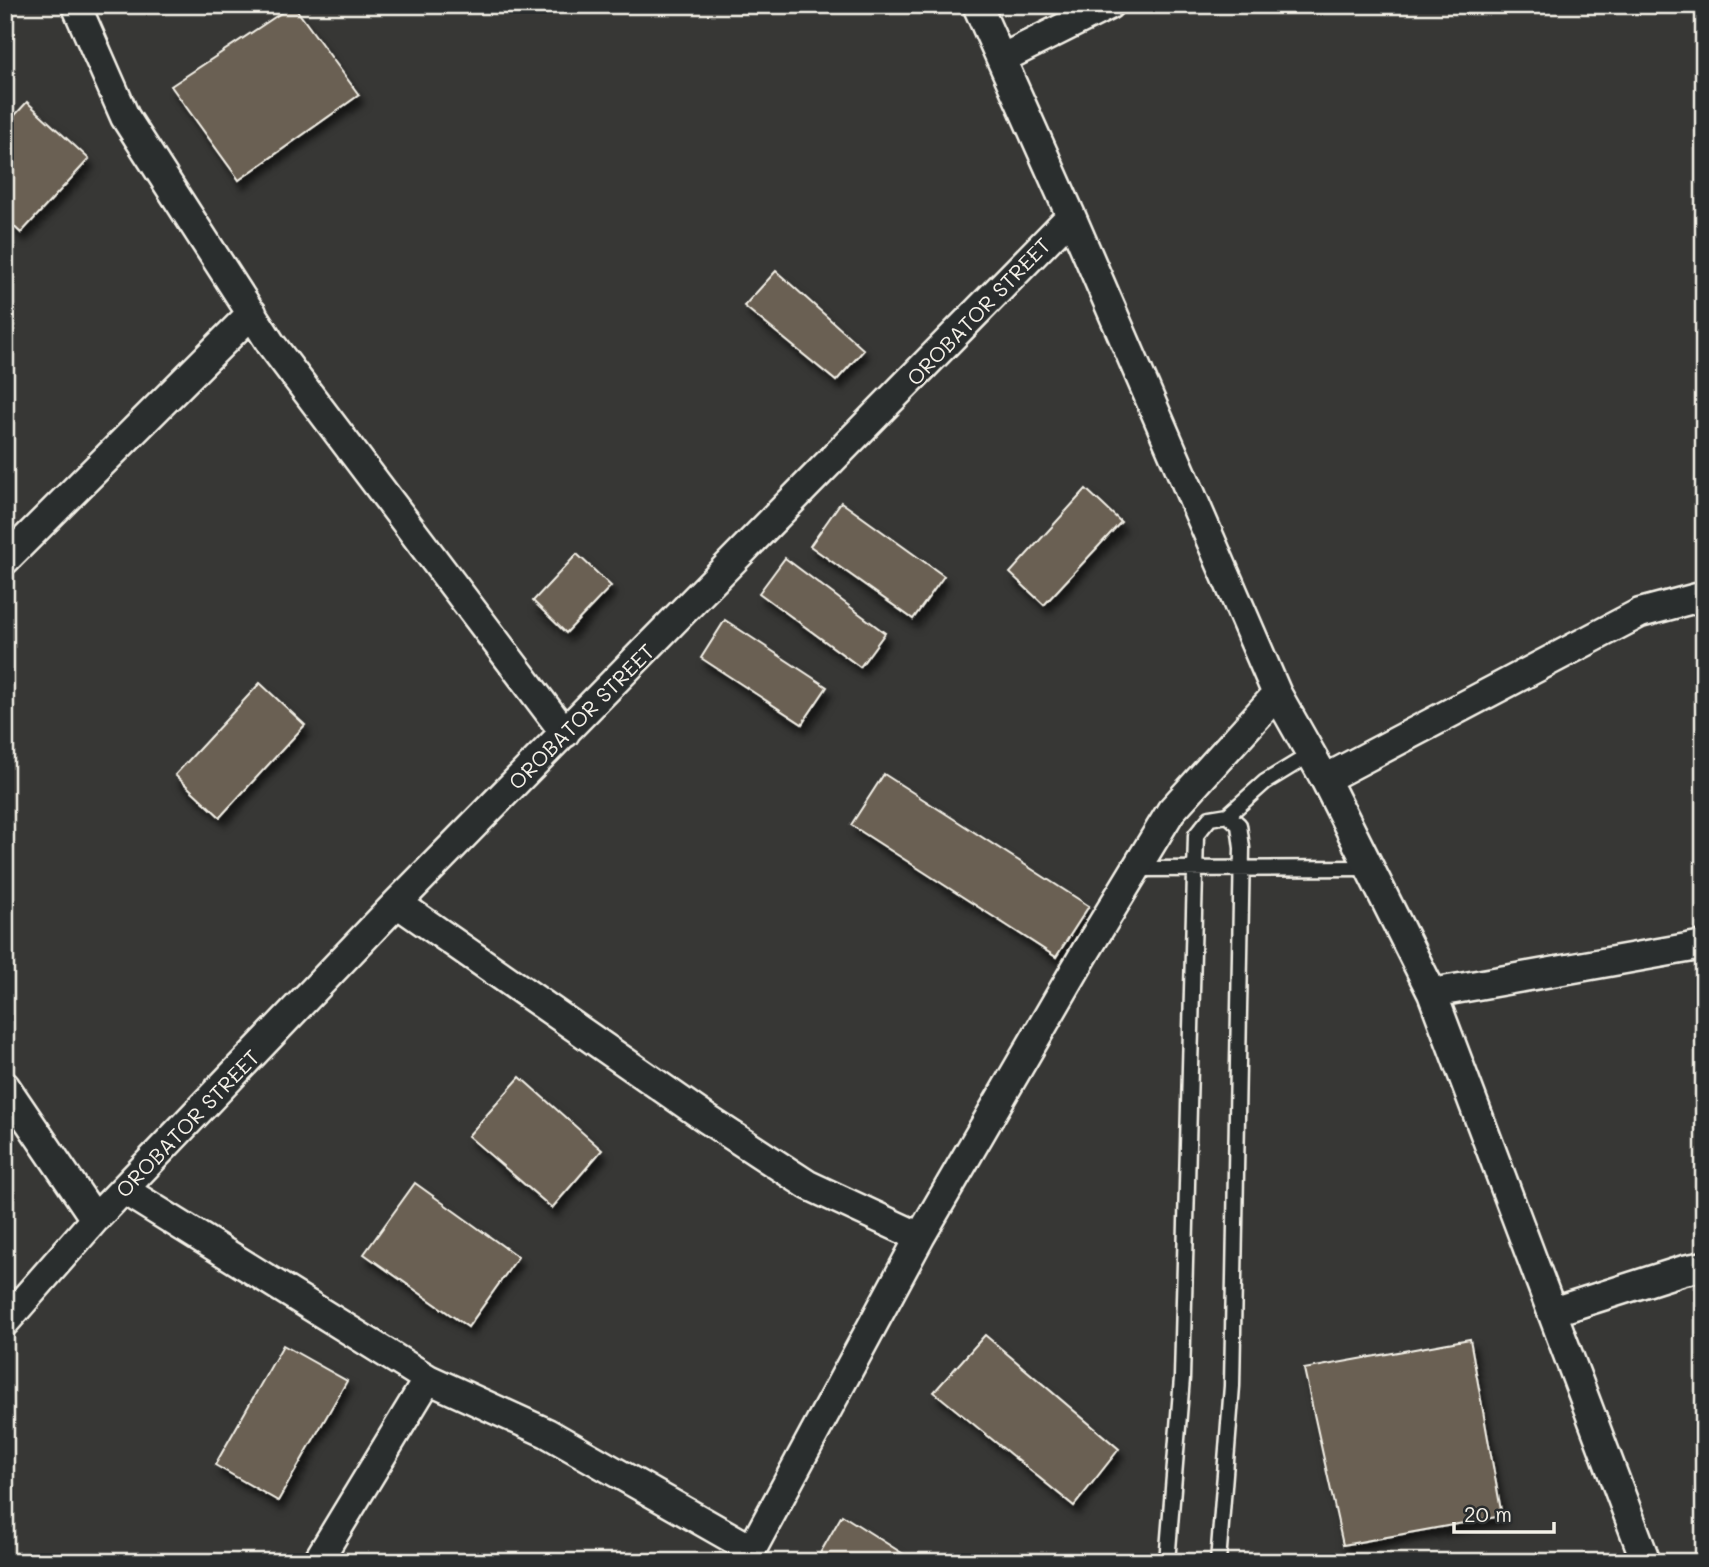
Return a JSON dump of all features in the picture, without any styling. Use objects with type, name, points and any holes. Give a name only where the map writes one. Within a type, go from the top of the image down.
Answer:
[{"type":"street","points":[[76,5],[125,117],[279,355],[565,733]]},
{"type":"street","points":[[977,5],[1277,694],[1325,779],[1432,993],[1646,1562]]},
{"type":"street","points":[[1001,59],[1109,5]]},
{"type":"street","name":"OROBATOR STREET","points":[[5,1322],[95,1219],[397,903],[1071,216]]},
{"type":"street","points":[[5,560],[252,313]]},
{"type":"street","points":[[1325,779],[1640,613],[1704,596]]},
{"type":"street","points":[[124,1190],[428,1379],[547,1433],[748,1555],[920,1237],[1171,811],[1277,694]]},
{"type":"street","points":[[397,903],[707,1119],[808,1185],[920,1237]]},
{"type":"street","points":[[1432,993],[1704,945]]},
{"type":"street","points":[[5,1086],[95,1219]]},
{"type":"street","points":[[1552,1312],[1704,1266]]},
{"type":"street","points":[[317,1562],[428,1379]]},
{"type":"lane","points":[[1167,1562],[1182,1378],[1196,835],[1210,818],[1228,815],[1265,782],[1311,754]]},
{"type":"lane","points":[[1218,1562],[1232,1386],[1242,869],[1239,825],[1228,815]]},
{"type":"lane","points":[[1136,869],[1370,869]]},
{"type":"building","points":[[293,5],[359,95],[239,180],[171,86]]},
{"type":"building","points":[[27,102],[89,159],[21,233],[5,218],[5,126]]},
{"type":"building","points":[[776,271],[864,350],[836,381],[744,306]]},
{"type":"building","points":[[1086,489],[1121,522],[1044,605],[1010,573]]},
{"type":"building","points":[[841,502],[944,576],[913,619],[810,546]]},
{"type":"building","points":[[577,554],[611,586],[566,633],[533,601]]},
{"type":"building","points":[[785,558],[885,633],[860,667],[759,593]]},
{"type":"building","points":[[725,620],[827,687],[802,724],[701,658]]},
{"type":"building","points":[[260,683],[305,725],[220,817],[175,775]]},
{"type":"building","points":[[884,774],[1089,906],[1056,957],[851,825]]},
{"type":"building","points":[[520,1077],[602,1150],[552,1208],[468,1136]]},
{"type":"building","points":[[415,1183],[518,1257],[468,1327],[364,1254]]},
{"type":"building","points":[[985,1335],[1119,1449],[1074,1506],[934,1392]]},
{"type":"building","points":[[1470,1339],[1502,1516],[1343,1545],[1304,1369]]},
{"type":"building","points":[[283,1345],[347,1381],[278,1501],[215,1465]]},
{"type":"building","points":[[842,1515],[916,1562],[815,1562]]}]
